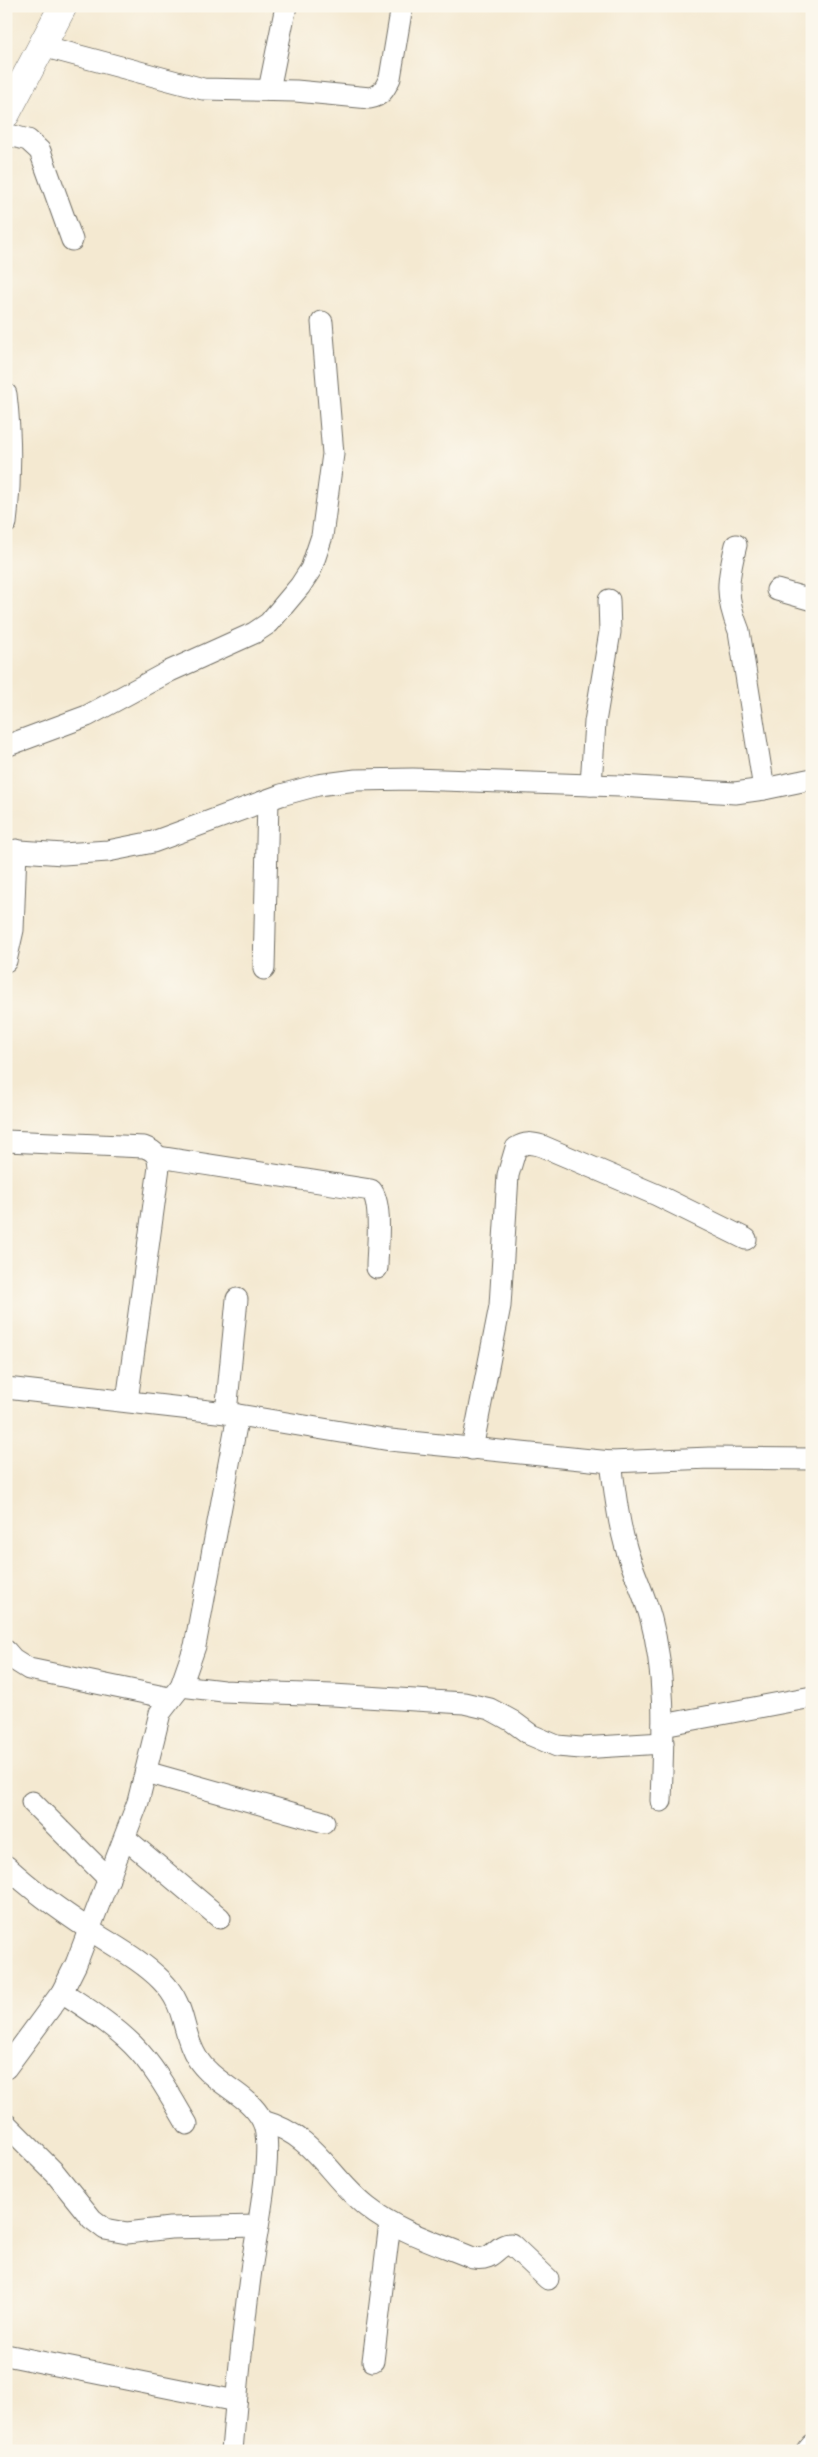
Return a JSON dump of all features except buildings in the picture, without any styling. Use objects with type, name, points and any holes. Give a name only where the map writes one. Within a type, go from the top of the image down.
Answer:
[{"type":"main road","points":[[6,114],[63,6]]},
{"type":"street","points":[[270,90],[286,6]]},
{"type":"street","points":[[42,46],[203,89],[270,90],[370,98],[378,96],[390,78],[402,6]]},
{"type":"street","points":[[6,134],[28,140],[40,152],[72,240]]},
{"type":"street","points":[[6,746],[87,716],[170,671],[254,633],[269,623],[300,586],[311,569],[322,536],[333,454],[322,322]]},
{"type":"street","points":[[6,394],[9,422],[10,474],[6,523]]},
{"type":"street","points":[[736,545],[727,592],[732,614],[739,630],[764,789]]},
{"type":"street","points":[[777,590],[812,600]]},
{"type":"street","points":[[591,785],[595,722],[610,632],[609,600]]},
{"type":"street","points":[[6,961],[13,930],[11,850],[63,854],[108,851],[153,842],[268,800],[318,785],[356,780],[413,779],[591,785],[711,793],[764,789],[812,778]]},
{"type":"street","points":[[264,969],[268,800]]},
{"type":"street","points":[[6,1141],[144,1147],[154,1151],[158,1157],[158,1176],[127,1401]]},
{"type":"street","points":[[472,1448],[500,1306],[508,1175],[516,1148],[531,1142],[542,1146],[657,1195],[746,1239]]},
{"type":"street","points":[[158,1157],[371,1190],[376,1196],[378,1206],[377,1268]]},
{"type":"street","points":[[6,2068],[62,1992],[76,1964],[88,1929],[126,1838],[146,1772],[160,1713],[175,1692],[194,1646],[232,1414],[237,1299]]},
{"type":"street","points":[[6,1388],[232,1414],[390,1440],[611,1462],[747,1458],[812,1459]]},
{"type":"street","points":[[611,1462],[617,1515],[627,1553],[651,1620],[661,1671],[663,1734],[661,1801]]},
{"type":"street","points":[[6,1651],[13,1659],[29,1669],[175,1692],[223,1691],[333,1695],[464,1703],[490,1709],[512,1721],[530,1735],[557,1746],[581,1748],[663,1734],[812,1697]]},
{"type":"street","points":[[146,1772],[324,1822]]},
{"type":"street","points":[[32,1802],[109,1879]]},
{"type":"street","points":[[126,1838],[220,1918]]},
{"type":"street","points":[[6,1866],[88,1929],[148,1968],[163,1981],[178,2000],[189,2041],[198,2059],[214,2077],[252,2106],[263,2121],[267,2140],[266,2160],[236,2401],[232,2451]]},
{"type":"street","points":[[62,1992],[99,2016],[133,2045],[188,2124]]},
{"type":"street","points":[[263,2121],[282,2126],[303,2139],[346,2187],[367,2207],[390,2223],[481,2260],[488,2258],[503,2245],[511,2244],[548,2279]]},
{"type":"street","points":[[6,2124],[55,2173],[92,2219],[105,2229],[127,2233],[170,2228],[257,2226]]},
{"type":"street","points":[[373,2362],[390,2223]]},
{"type":"street","points":[[6,2356],[236,2401]]},
{"type":"street","points":[[807,2451],[812,2445]]}]
